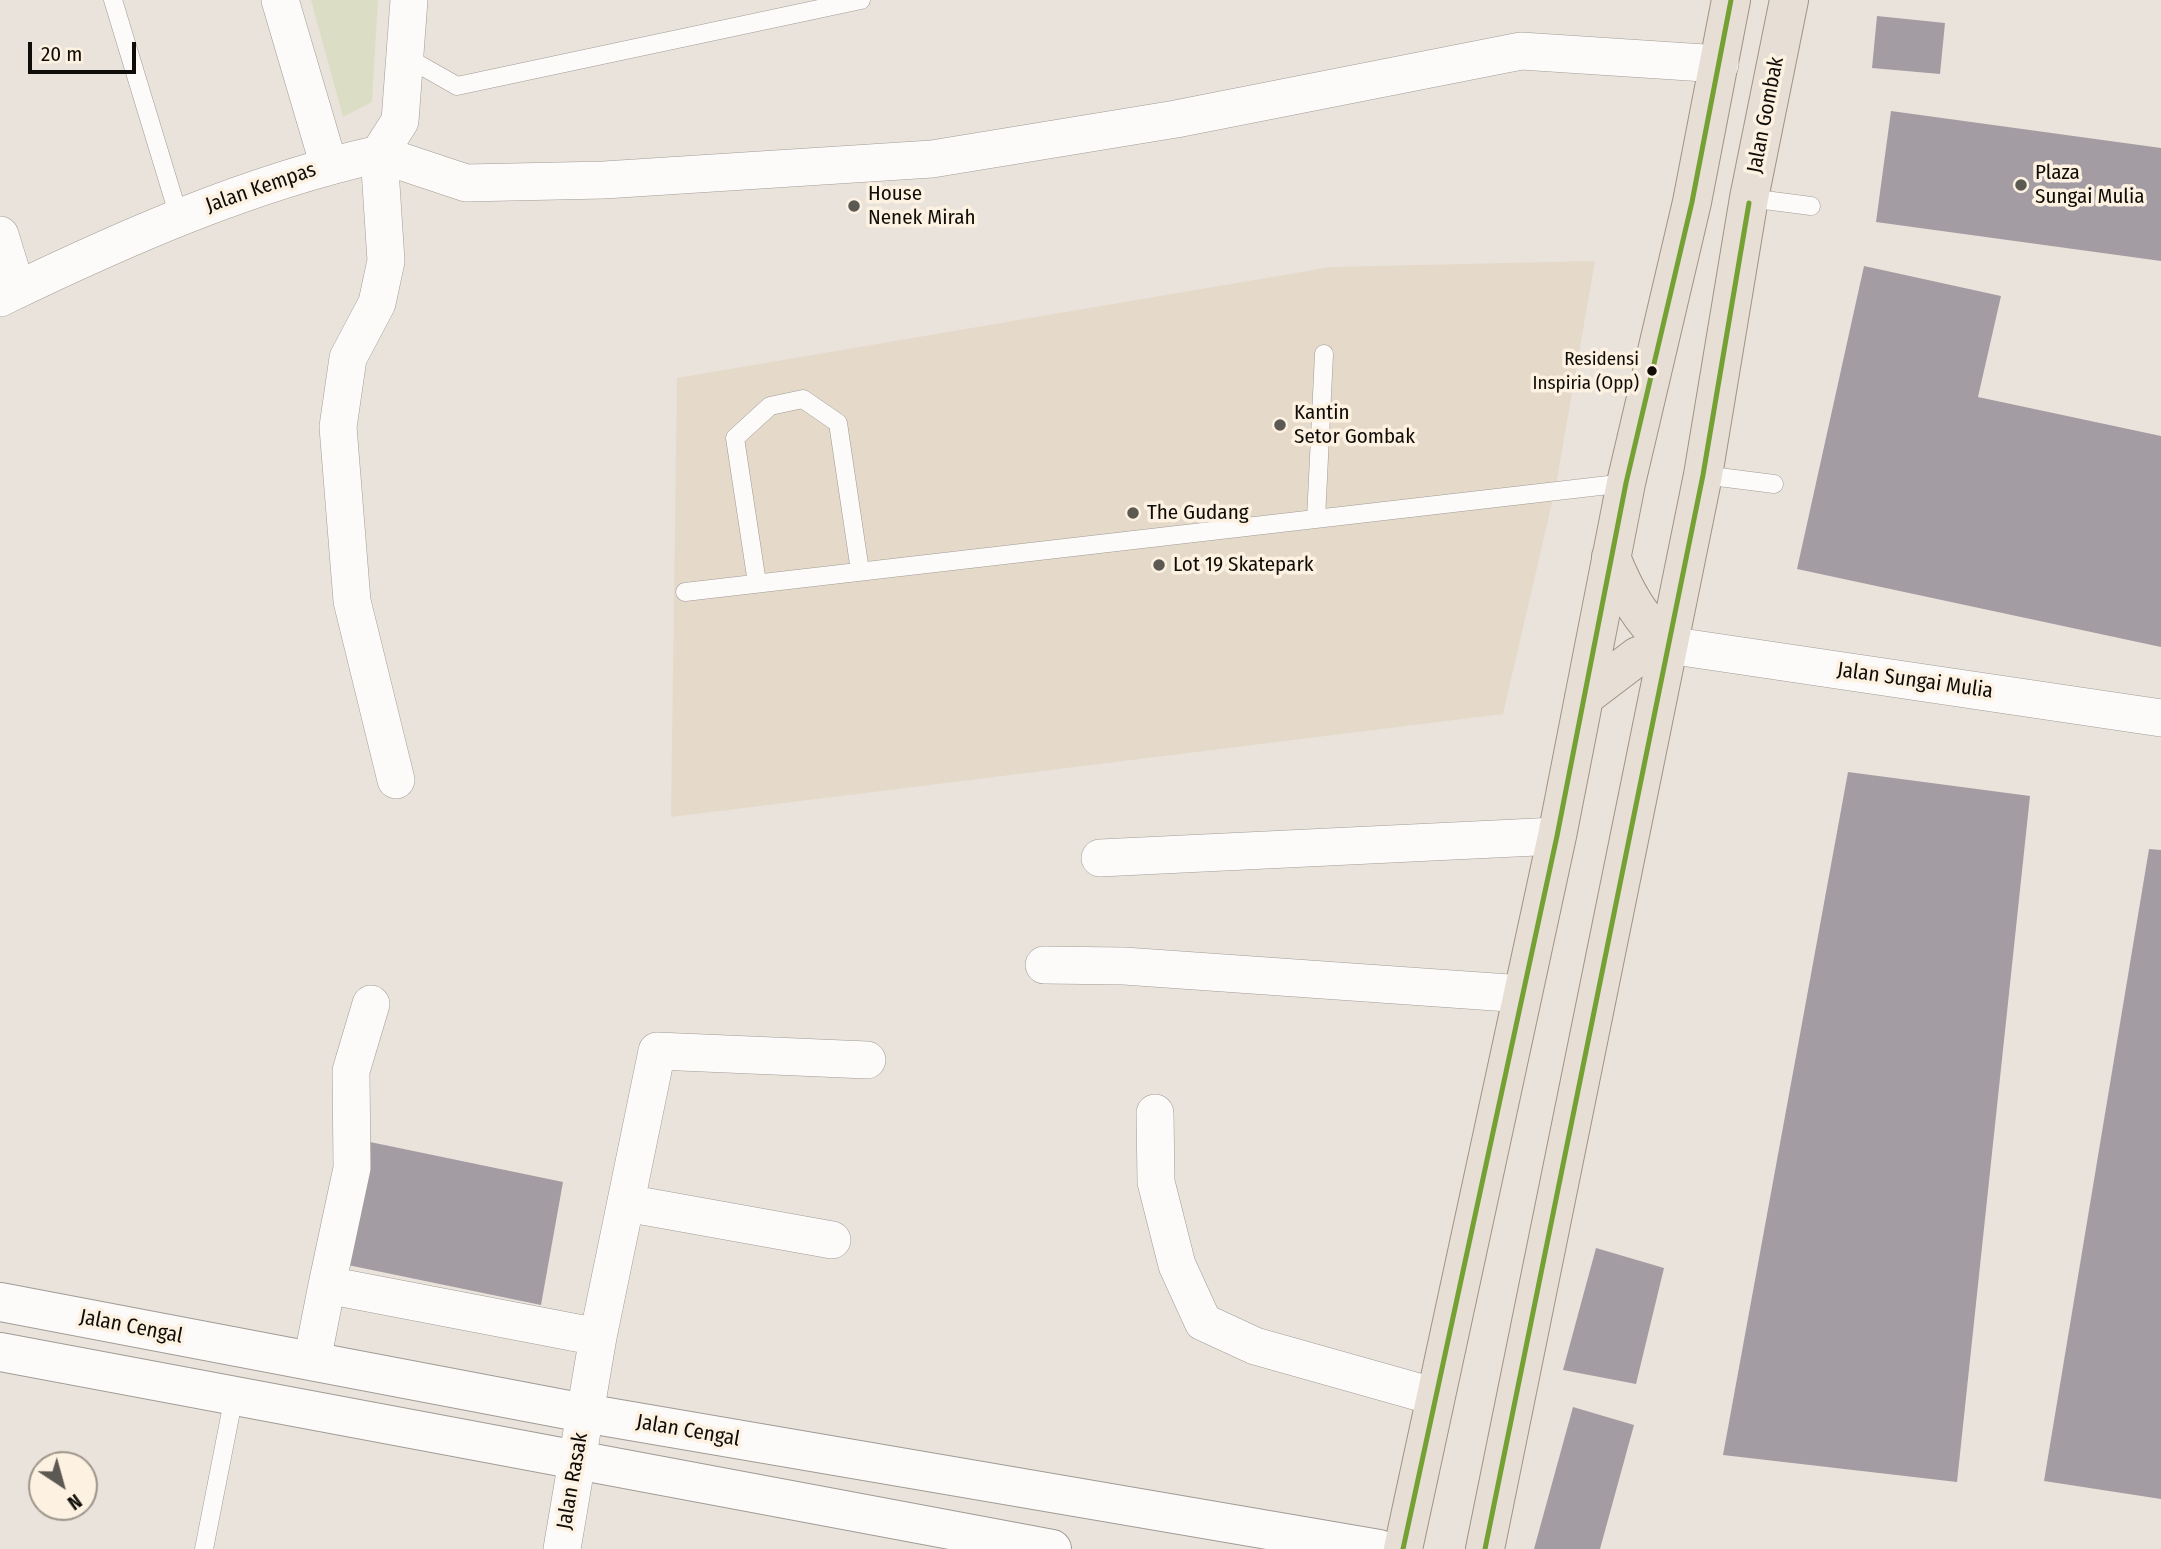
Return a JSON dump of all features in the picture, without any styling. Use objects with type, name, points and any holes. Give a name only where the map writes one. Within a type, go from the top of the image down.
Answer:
[{"type":"main road","points":[[1403,1549],[1557,836],[1626,483],[1692,202],[1731,0]]},
{"type":"main road","name":"Jalan Gombak","points":[[1485,1549],[1703,475],[1749,198],[1789,0]]},
{"type":"main road","points":[[1584,697],[1638,656],[1668,645],[1640,615],[1626,594],[1611,557]]},
{"type":"street","points":[[280,0],[329,166]]},
{"type":"street","points":[[396,780],[352,601],[338,427],[348,358],[377,303],[386,261],[379,154],[400,121],[409,0]]},
{"type":"street","points":[[379,154],[466,183],[604,180],[932,159],[1176,119],[1521,51],[1720,64]]},
{"type":"street","name":"Jalan Kempas","points":[[9,294],[179,217],[329,166],[379,154]]},
{"type":"street","points":[[0,235],[9,294]]},
{"type":"street","name":"Jalan Sungai Mulia","points":[[1668,645],[2161,718]]},
{"type":"street","points":[[1100,858],[1557,836]]},
{"type":"street","points":[[1044,965],[1124,966],[1523,994]]},
{"type":"street","points":[[312,1361],[352,1168],[351,1071],[372,1004]]},
{"type":"street","name":"Jalan Rasak","points":[[562,1549],[598,1337],[657,1051],[867,1060]]},
{"type":"street","points":[[1155,1113],[1156,1182],[1177,1265],[1203,1322],[1255,1346],[1436,1397]]},
{"type":"street","points":[[626,1203],[832,1240]]},
{"type":"street","points":[[327,1285],[598,1337]]},
{"type":"street","name":"Jalan Cengal","points":[[0,1303],[584,1413],[1379,1549]]},
{"type":"street","points":[[0,1352],[578,1461],[994,1544],[1052,1549]]},
{"type":"lane","points":[[113,0],[179,217]]},
{"type":"lane","points":[[406,57],[457,86],[861,0]]},
{"type":"lane","points":[[1749,198],[1811,206]]},
{"type":"lane","points":[[1316,519],[1324,354]]},
{"type":"lane","points":[[757,583],[735,438],[770,406],[803,399],[838,423],[860,571]]},
{"type":"lane","points":[[1703,475],[1774,484]]},
{"type":"lane","points":[[685,592],[1626,483]]},
{"type":"lane","points":[[204,1549],[234,1396]]},
{"type":"shaded area","points":[[1595,261],[1555,490],[1503,714],[671,817],[677,378],[1331,267]]},
{"type":"green space","points":[[311,0],[378,0],[372,102],[343,117]]},
{"type":"building","points":[[1877,16],[1945,23],[1940,74],[1872,68]]},
{"type":"building","name":"Plaza Sungai Mulia","points":[[1891,111],[2161,148],[2161,261],[1876,222]]},
{"type":"building","points":[[1864,266],[2001,296],[1978,397],[2161,436],[2161,647],[1797,569]]},
{"type":"building","points":[[1848,772],[2030,796],[1957,1482],[1723,1455]]},
{"type":"building","points":[[2149,849],[2161,850],[2161,1499],[2044,1481]]},
{"type":"building","points":[[370,1142],[563,1182],[541,1305],[343,1264]]},
{"type":"building","points":[[1596,1248],[1664,1268],[1636,1384],[1563,1370]]},
{"type":"building","points":[[1573,1407],[1634,1425],[1600,1549],[1534,1549]]},
{"type":"transit line","points":[[1403,1549],[1557,836],[1626,483],[1692,202],[1731,0]]},
{"type":"transit line","points":[[1485,1549],[1703,475],[1749,203]]},
{"type":"place","name":"Plaza Sungai Mulia","points":[[2021,185]]},
{"type":"place","name":"House Nenek Mirah","points":[[854,206]]},
{"type":"place","name":"Residensi Inspiria (Opp)","points":[[1652,371]]},
{"type":"place","name":"Kantin Setor Gombak","points":[[1280,425]]},
{"type":"place","name":"The Gudang","points":[[1133,513]]},
{"type":"place","name":"Lot 19 Skatepark","points":[[1159,565]]}]
